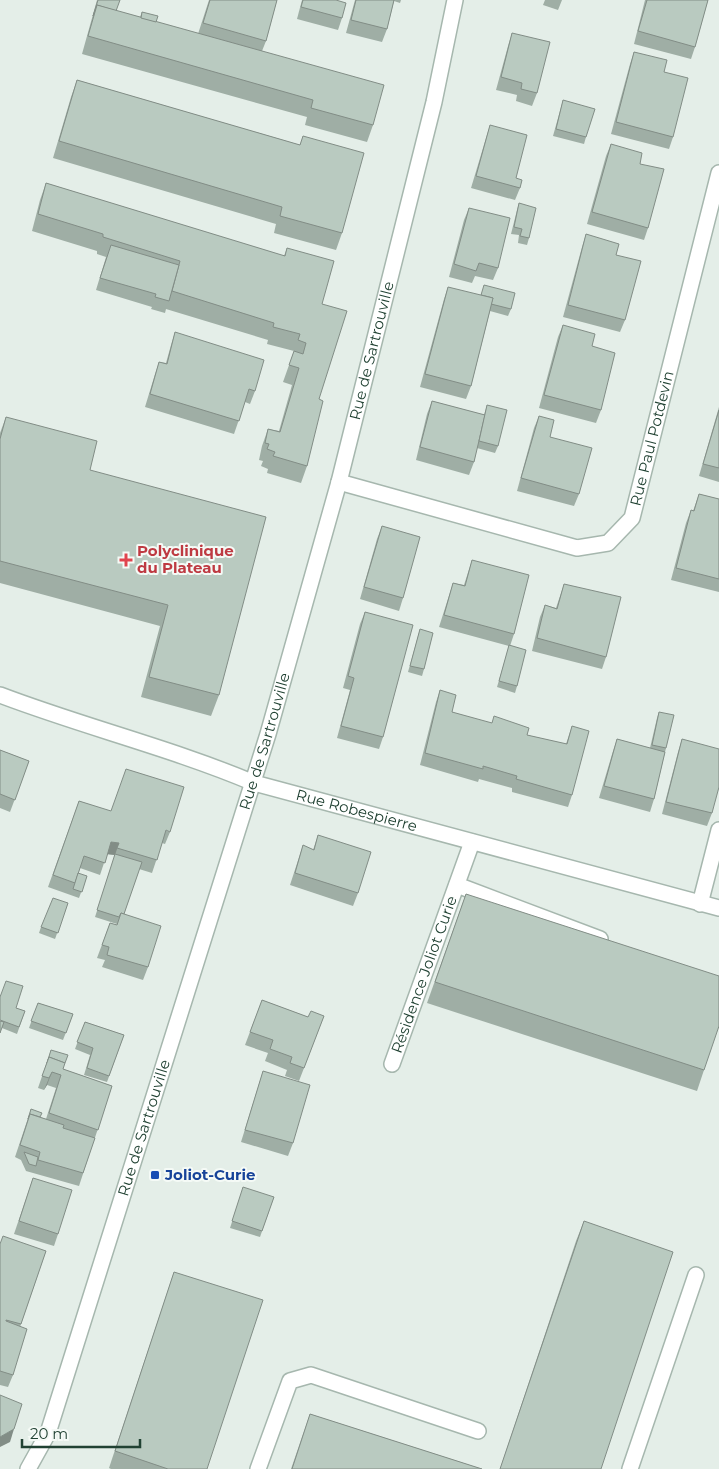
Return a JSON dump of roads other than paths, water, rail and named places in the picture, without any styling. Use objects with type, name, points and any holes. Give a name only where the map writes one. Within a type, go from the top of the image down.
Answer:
[{"type":"street","name":"Rue de Sartrouville","points":[[28,1469],[48,1433],[254,783],[340,482],[434,102],[455,0]]},
{"type":"street","name":"Rue Paul Potdevin","points":[[340,482],[577,548],[608,543],[632,518],[719,173]]},
{"type":"street","name":"Rue Robespierre","points":[[0,695],[53,715],[211,765],[254,783],[719,908]]},
{"type":"street","points":[[700,904],[719,830]]},
{"type":"street","name":"Résidence Joliot Curie","points":[[392,1064],[472,842]]},
{"type":"street","name":"Résidence Joliot Curie","points":[[457,885],[610,942]]},
{"type":"street","points":[[630,1469],[696,1274]]},
{"type":"street","points":[[258,1469],[290,1380],[311,1375],[478,1430]]},
{"type":"place","name":"Polyclinique du Plateau","points":[[126,560]]},
{"type":"place","name":"Joliot-Curie","points":[[155,1175]]}]
